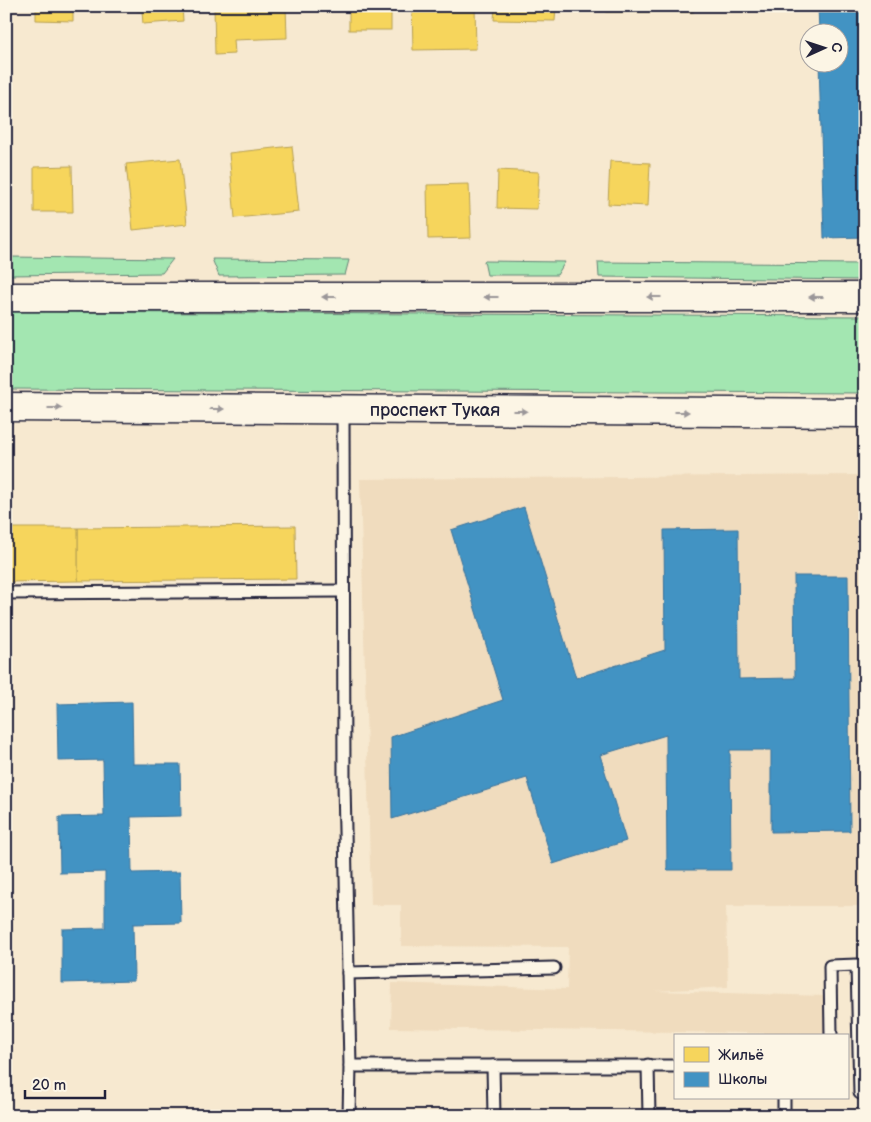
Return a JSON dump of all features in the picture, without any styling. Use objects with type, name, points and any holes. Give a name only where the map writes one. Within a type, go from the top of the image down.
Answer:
[{"type":"main road","points":[[6,298],[865,297]]},
{"type":"main road","name":"проспект Тукая","points":[[6,407],[865,413]]},
{"type":"lane","points":[[343,410],[344,783],[350,1066],[349,1116]]},
{"type":"lane","points":[[6,593],[344,591]]},
{"type":"lane","points":[[831,1034],[830,966],[857,965],[860,1093],[865,1093]]},
{"type":"lane","points":[[348,973],[554,968]]},
{"type":"lane","points":[[350,1066],[674,1066]]},
{"type":"lane","points":[[493,1066],[494,1116]]},
{"type":"lane","points":[[648,1066],[649,1116]]},
{"type":"lane","points":[[784,1100],[784,1116]]},
{"type":"shaded area","points":[[865,475],[865,906],[726,906],[728,987],[655,991],[826,996],[824,1034],[391,1028],[392,983],[567,989],[568,947],[401,946],[401,905],[371,905],[360,479]]},
{"type":"green space","points":[[10,257],[173,259],[162,273],[10,275]]},
{"type":"green space","points":[[212,259],[349,260],[345,275],[219,276]]},
{"type":"green space","points":[[484,261],[565,262],[557,275],[487,275]]},
{"type":"green space","points":[[598,262],[865,264],[865,280],[599,277]]},
{"type":"green space","points":[[6,312],[865,316],[865,393],[6,389]]},
{"type":"building: Жильё","points":[[36,6],[73,6],[73,21],[36,20]]},
{"type":"building: Жильё","points":[[136,6],[182,6],[183,21],[143,24],[142,11],[137,11]]},
{"type":"building: Жильё","points":[[214,6],[286,6],[287,38],[234,40],[235,54],[215,55]]},
{"type":"building: Жильё","points":[[349,6],[391,6],[391,30],[349,30]]},
{"type":"building: Жильё","points":[[412,6],[475,6],[476,49],[413,50]]},
{"type":"building: Жильё","points":[[495,6],[556,6],[555,21],[494,20]]},
{"type":"building: Жильё","points":[[606,6],[693,6],[693,12],[606,12]]},
{"type":"building: Жильё","points":[[292,146],[299,212],[235,218],[229,153]]},
{"type":"building: Жильё","points":[[180,159],[187,224],[133,230],[126,164]]},
{"type":"building: Жильё","points":[[610,161],[650,163],[648,206],[608,204]]},
{"type":"building: Жильё","points":[[72,166],[73,212],[34,212],[34,167]]},
{"type":"building: Жильё","points":[[498,170],[539,172],[537,209],[497,208]]},
{"type":"building: Жильё","points":[[469,184],[471,238],[428,239],[427,185]]},
{"type":"building: Жильё","points":[[295,526],[296,579],[78,581],[78,528]]},
{"type":"building: Жильё","points":[[6,528],[78,528],[78,581],[6,582]]},
{"type":"building: Школы","points":[[818,6],[865,6],[865,237],[824,238],[819,72],[848,72],[848,22],[819,22]]},
{"type":"building: Школы","points":[[524,507],[576,678],[665,650],[664,530],[738,529],[739,679],[795,678],[794,576],[848,576],[850,831],[771,832],[771,750],[730,750],[731,870],[667,870],[666,735],[600,755],[626,841],[553,864],[527,778],[392,819],[391,737],[503,700],[451,530]]},
{"type":"building: Школы","points":[[132,702],[133,764],[180,764],[181,816],[131,817],[132,873],[180,872],[181,923],[133,924],[134,981],[62,983],[62,929],[105,928],[105,872],[60,873],[59,817],[104,816],[103,760],[58,761],[57,704]]}]
